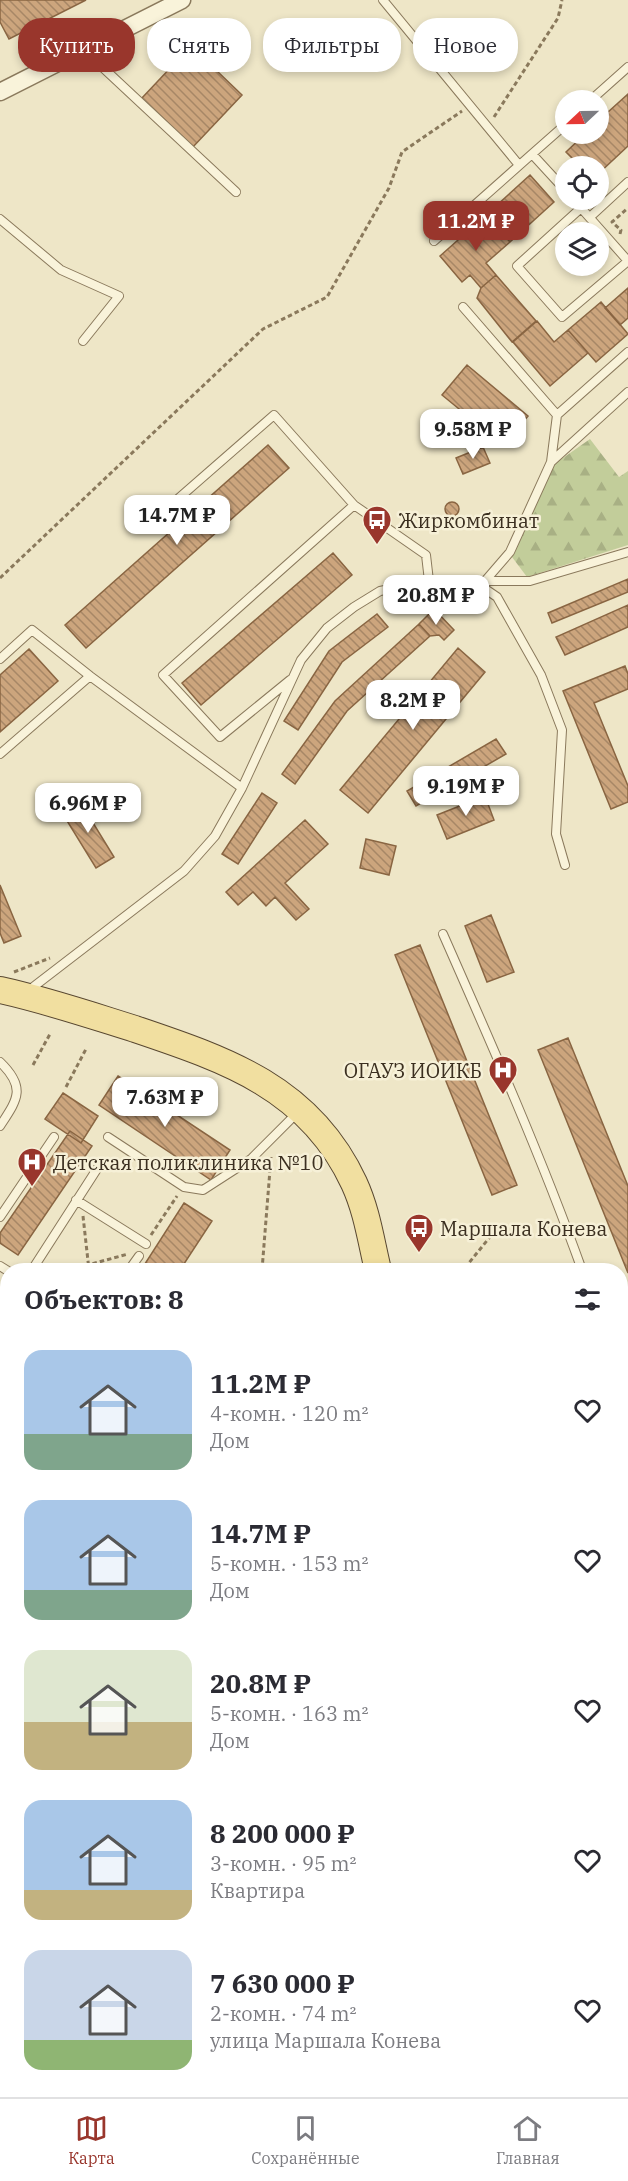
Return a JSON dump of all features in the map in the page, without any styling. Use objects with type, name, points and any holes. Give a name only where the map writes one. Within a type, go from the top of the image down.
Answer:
[{"type":"main road","points":[[12,986],[76,1010],[202,1051],[258,1079],[301,1108],[339,1156],[354,1183],[365,1211],[375,1263]]},
{"type":"street","points":[[135,24],[182,0]]},
{"type":"street","points":[[0,92],[40,72]]},
{"type":"lane","points":[[383,0],[519,165]]},
{"type":"lane","points":[[603,90],[628,68]]},
{"type":"lane","points":[[108,72],[236,192]]},
{"type":"lane","points":[[434,241],[555,134]]},
{"type":"lane","points":[[532,154],[555,179]]},
{"type":"lane","points":[[590,217],[628,182]]},
{"type":"lane","points":[[579,210],[517,266],[562,318],[628,261],[583,210]]},
{"type":"lane","points":[[0,219],[61,270],[119,296],[83,341]]},
{"type":"lane","points":[[463,307],[557,415]]},
{"type":"lane","points":[[485,581],[510,552],[551,462],[557,415],[628,352]]},
{"type":"lane","points":[[551,462],[628,392]]},
{"type":"lane","points":[[148,525],[274,415],[354,505],[426,555],[429,581]]},
{"type":"lane","points":[[292,678],[220,737],[163,675],[354,505]]},
{"type":"lane","points":[[12,986],[184,871],[214,836],[242,788],[301,660],[327,628],[354,607],[380,591],[429,581],[530,581],[628,552]]},
{"type":"lane","points":[[472,580],[497,597],[541,675],[562,730],[556,834],[565,865]]},
{"type":"lane","points":[[0,658],[32,630],[90,676],[242,788]]},
{"type":"lane","points":[[0,754],[90,676]]},
{"type":"lane","points":[[443,934],[483,1023],[579,1263]]},
{"type":"lane","points":[[0,1062],[10,1072],[17,1089],[17,1100],[0,1126]]},
{"type":"lane","points":[[108,1137],[183,1187],[203,1190],[251,1159],[301,1108]]},
{"type":"lane","points":[[0,1217],[54,1137]]},
{"type":"lane","points":[[36,1263],[97,1169]]},
{"type":"lane","points":[[76,1200],[146,1244]]},
{"type":"lane","points":[[134,1263],[139,1256]]},
{"type":"path","points":[[493,119],[558,18],[562,0]]},
{"type":"path","points":[[0,578],[263,329],[327,297],[389,188],[402,152],[463,111]]},
{"type":"path","points":[[619,236],[621,230],[612,222],[628,207]]},
{"type":"path","points":[[12,986],[53,957]]},
{"type":"path","points":[[33,1065],[50,1034]]},
{"type":"path","points":[[66,1087],[86,1049]]},
{"type":"path","points":[[263,1263],[272,1137]]},
{"type":"path","points":[[146,1244],[183,1187]]},
{"type":"path","points":[[82,1218],[88,1263]]},
{"type":"path","points":[[469,1263],[494,1232]]},
{"type":"path","points":[[95,1263],[127,1254]]},
{"type":"green space","points":[[590,439],[619,477],[628,471],[628,545],[527,577],[512,557],[553,465]]},
{"type":"building","points":[[0,0],[86,0],[50,18],[18,18],[18,34],[9,39],[0,22]]},
{"type":"building","points":[[166,72],[218,72],[242,95],[192,148],[141,99]]},
{"type":"building","points":[[628,94],[628,146],[609,164],[609,156],[570,156],[566,152],[574,144],[609,144],[609,111]]},
{"type":"building","points":[[530,175],[554,202],[510,242],[486,215]]},
{"type":"building","points":[[486,215],[510,242],[486,263],[496,275],[481,288],[470,275],[462,282],[440,256]]},
{"type":"building","points":[[496,275],[536,321],[512,342],[477,298],[481,288]]},
{"type":"building","points":[[628,288],[628,318],[620,325],[605,308]]},
{"type":"building","points":[[601,302],[628,334],[596,362],[568,330]]},
{"type":"building","points":[[537,321],[554,342],[568,330],[588,353],[550,386],[513,342]]},
{"type":"building","points":[[467,365],[528,416],[503,445],[442,395]]},
{"type":"building","points":[[268,445],[289,468],[86,648],[65,625]]},
{"type":"building","points":[[483,447],[490,463],[463,474],[456,458]]},
{"type":"building","points":[[449,502],[455,502],[459,509],[455,516],[449,516],[445,512],[445,506]]},
{"type":"building","points":[[333,553],[352,575],[201,705],[182,683]]},
{"type":"building","points":[[628,579],[628,592],[552,623],[548,613]]},
{"type":"building","points":[[628,605],[628,627],[565,655],[556,637]]},
{"type":"building","points":[[434,609],[454,630],[444,640],[439,635],[430,636],[419,624]]},
{"type":"building","points":[[377,614],[388,627],[342,662],[298,730],[284,721],[329,651]]},
{"type":"building","points":[[419,624],[430,636],[347,711],[295,784],[282,774],[335,701]]},
{"type":"building","points":[[458,648],[485,672],[368,813],[340,790]]},
{"type":"building","points":[[29,649],[58,681],[0,732],[0,675]]},
{"type":"building","points":[[625,666],[628,674],[628,689],[594,703],[628,786],[628,802],[611,809],[563,691]]},
{"type":"building","points":[[496,739],[506,754],[416,806],[407,791]]},
{"type":"building","points":[[262,793],[277,803],[238,864],[222,854]]},
{"type":"building","points":[[485,796],[494,820],[447,839],[437,815]]},
{"type":"building","points":[[79,800],[114,857],[96,868],[61,811]]},
{"type":"building","points":[[305,820],[328,844],[285,883],[309,909],[296,920],[275,897],[266,906],[253,892],[238,905],[226,892]]},
{"type":"building","points":[[366,839],[396,846],[389,875],[360,868]]},
{"type":"building","points":[[0,885],[21,936],[4,943],[0,933]]},
{"type":"building","points":[[491,915],[514,972],[487,982],[465,926]]},
{"type":"building","points":[[420,945],[517,1185],[492,1195],[395,955]]},
{"type":"building","points":[[568,1038],[628,1186],[628,1263],[624,1263],[538,1050]]},
{"type":"building","points":[[118,1076],[230,1150],[211,1180],[99,1105]]},
{"type":"building","points":[[63,1093],[98,1116],[81,1143],[45,1119]]},
{"type":"building","points":[[70,1131],[92,1146],[18,1255],[0,1243],[0,1233]]},
{"type":"building","points":[[184,1203],[212,1221],[185,1263],[145,1263]]},
{"type":"place","name":"Жиркомбинат","points":[[377,546]]},
{"type":"place","name":"ОГАУЗ ИОИКБ","points":[[503,1096]]},
{"type":"place","name":"Детская поликлиника №10","points":[[32,1188]]},
{"type":"place","name":"Маршала Конева","points":[[419,1254]]}]
